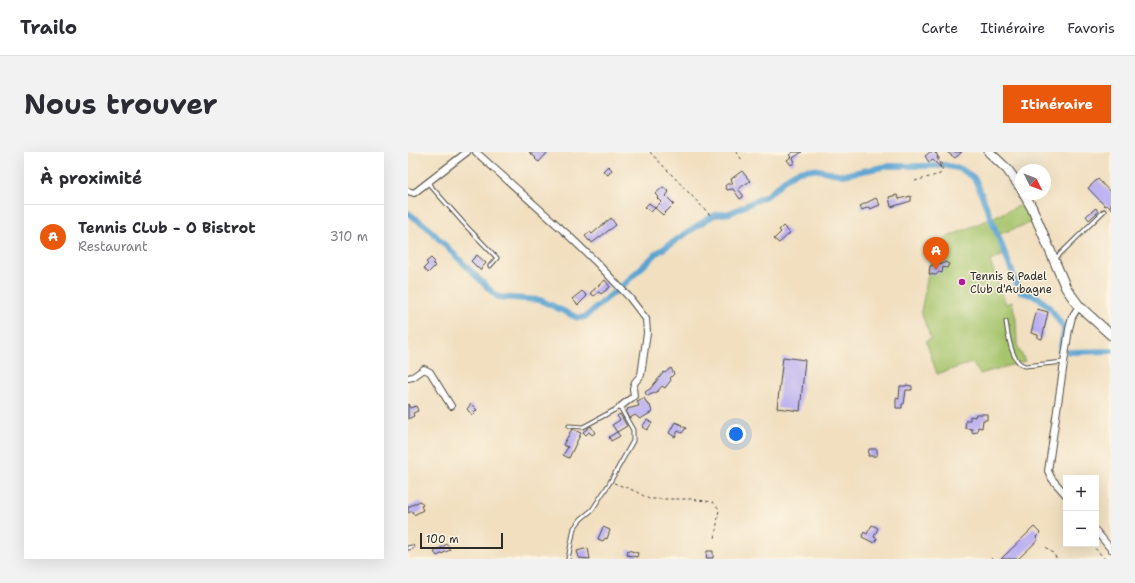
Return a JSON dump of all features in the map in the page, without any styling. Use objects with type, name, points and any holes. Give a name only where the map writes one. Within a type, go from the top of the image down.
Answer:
[{"type":"main road","points":[[989,152],[1015,180]]},
{"type":"main road","points":[[1027,200],[1066,288],[1079,306],[1111,335]]},
{"type":"street","points":[[408,191],[414,193],[467,152]]},
{"type":"street","points":[[476,152],[566,232],[629,297],[646,319],[647,333],[641,375],[635,382],[633,388],[634,396],[620,407]]},
{"type":"street","points":[[1063,492],[1052,479],[1048,471],[1068,329],[1072,317],[1079,306]]},
{"type":"street","points":[[408,378],[413,377],[424,369],[430,372],[451,406]]},
{"type":"street","points":[[1099,535],[1111,549]]},
{"type":"lane","points":[[428,183],[497,258],[490,266]]},
{"type":"lane","points":[[1053,260],[1104,212]]},
{"type":"lane","points":[[1006,322],[1012,349],[1017,362],[1025,366],[1064,362]]},
{"type":"lane","points":[[568,559],[574,528],[592,510],[611,481],[633,441],[633,430],[620,407],[584,427],[569,426]]},
{"type":"path","points":[[650,152],[711,216]]},
{"type":"path","points":[[736,152],[743,161]]},
{"type":"path","points":[[915,181],[940,174],[943,167],[936,152]]},
{"type":"path","points":[[611,481],[649,499],[691,499],[713,502],[719,509],[714,539]]},
{"type":"path","points":[[1046,547],[1057,559]]},
{"type":"path","points":[[1094,547],[1104,559]]},
{"type":"green space","name":"Tennis & Padel Club d'Aubagne","points":[[1026,203],[1032,222],[1000,234],[1006,254],[990,261],[1006,304],[1012,302],[1016,319],[1017,345],[1025,361],[980,374],[972,363],[937,374],[926,341],[931,339],[921,312],[934,243]]},
{"type":"building","points":[[529,152],[548,152],[539,162]]},
{"type":"building","points":[[793,152],[802,152],[793,158],[795,162],[791,165],[787,160],[791,157],[789,155]]},
{"type":"building","points":[[930,152],[934,152],[938,156],[937,157],[941,168],[933,160],[929,162],[925,156]]},
{"type":"building","points":[[947,152],[962,152],[955,158]]},
{"type":"building","points":[[608,166],[612,170],[608,175],[603,171]]},
{"type":"building","points":[[742,171],[750,181],[738,189],[743,195],[740,199],[733,189],[727,190],[725,186],[727,184],[733,184],[731,179]]},
{"type":"building","points":[[1098,179],[1111,193],[1111,209],[1107,205],[1105,206],[1088,188]]},
{"type":"building","points":[[663,187],[669,192],[666,196],[674,204],[663,215],[655,208],[661,202],[655,194]]},
{"type":"building","points":[[897,195],[899,199],[911,196],[911,201],[891,207],[889,197]]},
{"type":"building","points":[[876,198],[880,205],[862,210],[860,206]]},
{"type":"building","points":[[649,203],[655,208],[651,212],[645,207]]},
{"type":"building","points":[[1096,208],[1098,212],[1089,220],[1086,216]]},
{"type":"building","points":[[611,218],[616,225],[592,243],[590,240],[589,241],[585,236],[590,232],[592,234]]},
{"type":"building","points":[[783,226],[790,233],[779,243],[774,239],[781,232],[779,230]]},
{"type":"building","points":[[477,255],[486,263],[480,270],[471,261]]},
{"type":"building","points":[[431,258],[435,262],[433,264],[435,266],[428,273],[424,268],[428,264],[426,262]]},
{"type":"building","points":[[945,262],[949,264],[947,268],[943,267],[942,273],[939,272],[936,275],[929,274],[930,266],[937,265],[937,263],[943,264]]},
{"type":"building","points":[[605,280],[610,287],[601,294],[599,292],[594,296],[590,293]]},
{"type":"building","points":[[582,291],[587,296],[578,305],[572,299]]},
{"type":"building","points":[[1037,309],[1048,312],[1042,339],[1038,338],[1038,335],[1031,333]]},
{"type":"building","points":[[783,357],[805,360],[800,411],[777,408]]},
{"type":"building","points":[[671,368],[674,374],[670,378],[671,380],[665,388],[662,386],[657,392],[647,396],[645,392],[650,389],[664,372],[665,373]]},
{"type":"building","points":[[900,386],[912,386],[912,390],[906,390],[902,408],[896,408],[896,398],[899,399]]},
{"type":"building","points":[[644,398],[648,405],[650,405],[652,412],[640,419],[635,415],[630,418],[626,411],[628,410],[627,409],[639,406],[637,401]]},
{"type":"building","points":[[408,404],[410,408],[416,406],[418,411],[413,413],[414,416],[408,419]]},
{"type":"building","points":[[471,404],[477,410],[472,415],[467,409]]},
{"type":"building","points":[[620,414],[627,426],[617,432],[612,425],[620,420],[617,416]]},
{"type":"building","points":[[976,414],[987,414],[987,420],[983,420],[982,428],[978,427],[977,432],[972,433],[972,429],[965,428],[966,420],[970,420],[970,416],[975,417]]},
{"type":"building","points":[[647,420],[652,423],[647,430],[642,427]]},
{"type":"building","points":[[675,422],[686,428],[682,433],[678,431],[675,437],[669,433]]},
{"type":"building","points":[[591,426],[595,433],[592,435],[589,432],[586,435],[583,432]]},
{"type":"building","points":[[572,429],[581,433],[569,458],[563,455],[568,447],[563,445]]},
{"type":"building","points":[[617,432],[620,436],[611,441],[609,437]]},
{"type":"building","points":[[869,449],[877,449],[877,456],[868,456]]},
{"type":"building","points":[[420,501],[423,505],[421,506],[423,510],[414,515],[412,511],[408,513],[408,507]]},
{"type":"building","points":[[872,525],[878,528],[874,537],[877,538],[874,543],[862,537],[864,532],[867,534]]},
{"type":"building","points":[[603,527],[610,530],[607,539],[605,538],[603,541],[598,539]]},
{"type":"building","points":[[1034,527],[1040,533],[1036,537],[1038,540],[1018,559],[1001,559]]},
{"type":"building","points":[[447,544],[450,550],[437,556],[434,552]]},
{"type":"building","points":[[588,548],[590,559],[579,558],[577,551]]},
{"type":"building","points":[[628,550],[638,553],[637,557],[627,555]]},
{"type":"building","points":[[707,551],[713,551],[713,558],[706,558]]},
{"type":"waterway","points":[[944,165],[961,169],[973,177],[977,183],[1019,289],[1021,292],[1038,297],[1050,308]]},
{"type":"waterway","points":[[622,286],[657,253],[706,220],[715,215],[730,213],[768,195],[788,177],[799,171],[813,169],[843,175],[888,166],[940,166]]},
{"type":"waterway","points":[[408,213],[426,226],[498,297],[540,300],[578,318],[585,317],[619,288]]},
{"type":"waterway","points":[[1053,312],[1064,331],[1060,352]]},
{"type":"waterway","points":[[1069,352],[1111,351]]},
{"type":"place","name":"Tennis CLub - O Bistrot","points":[[936,270]]},
{"type":"place","name":"Tennis & Padel Club d'Aubagne","points":[[962,282]]}]
